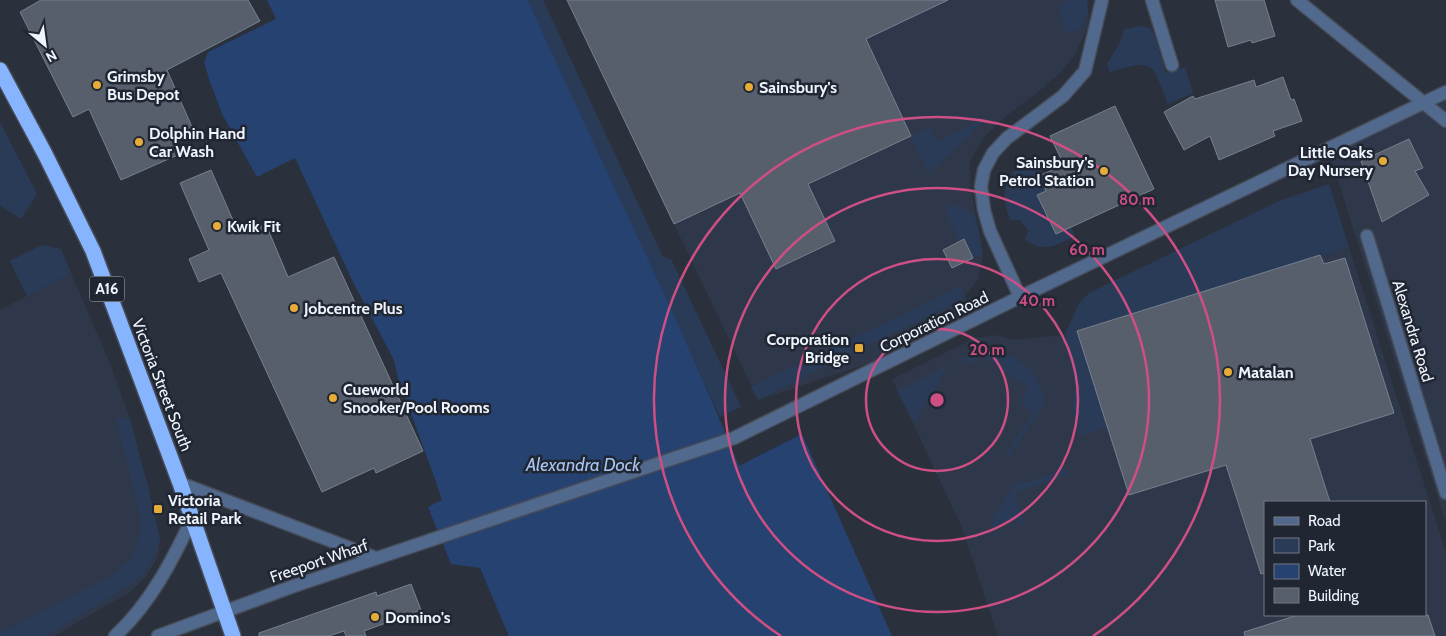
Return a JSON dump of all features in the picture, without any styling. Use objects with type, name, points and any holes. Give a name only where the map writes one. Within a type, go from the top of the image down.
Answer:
[{"type":"highway","name":"Victoria Street South","points":[[0,70],[45,154],[93,251],[180,483],[224,611]]},
{"type":"highway","name":"A16","points":[[224,611],[233,636]]},
{"type":"street","points":[[1020,297],[990,231],[984,210],[981,186],[984,170],[993,153],[1007,138],[1062,96],[1085,71],[1102,0]]},
{"type":"street","points":[[1152,0],[1172,65]]},
{"type":"street","points":[[1297,0],[1425,102],[1446,121]]},
{"type":"street","name":"Corporation Road","points":[[424,542],[734,438],[1020,297],[1446,92]]},
{"type":"street","name":"Alexandra Road","points":[[1367,236],[1446,494]]},
{"type":"street","points":[[180,483],[376,558]]},
{"type":"street","points":[[115,636],[148,597],[173,559],[192,519]]},
{"type":"street","name":"Freeport Wharf","points":[[158,636],[224,611],[424,542]]},
{"type":"shaded area","points":[[567,0],[1087,0],[1089,24],[1075,54],[1061,72],[1006,116],[985,136],[970,161],[970,186],[983,254],[978,279],[965,296],[977,327],[758,400]]},
{"type":"shaded area","points":[[1446,99],[1446,523],[1330,155]]},
{"type":"shaded area","points":[[1349,247],[1446,553],[1446,636],[998,636],[960,523],[892,379],[975,338],[995,335],[1014,340],[1065,335]]},
{"type":"shaded area","points":[[71,273],[111,366],[130,419],[160,539],[158,557],[146,577],[130,592],[54,636],[0,636],[0,310]]},
{"type":"green space","points":[[528,0],[543,0],[663,257],[671,259],[741,407],[720,417],[567,89]]},
{"type":"green space","points":[[1068,0],[1087,0],[1088,14],[1079,30],[1066,33],[1059,7]]},
{"type":"green space","points":[[1141,26],[1150,28],[1155,37],[1166,73],[1185,67],[1193,93],[1168,104],[1159,80],[1150,67],[1136,65],[1110,72],[1107,64],[1120,43],[1124,29]]},
{"type":"green space","points":[[984,119],[970,135],[928,173],[911,136],[930,127],[938,141]]},
{"type":"green space","points":[[0,122],[37,194],[21,219],[0,205]]},
{"type":"green space","points":[[1041,169],[1047,185],[1044,186],[1046,191],[1038,195],[1056,234],[1071,227],[1075,236],[1050,247],[1039,246],[1025,240],[1028,230],[1020,220],[1010,220],[1005,200],[1005,189],[1013,171]]},
{"type":"green space","points":[[1329,184],[1349,247],[1077,331],[1108,427],[1079,436],[1072,409],[1075,388],[1065,335],[1079,303],[1089,293],[1279,201]]},
{"type":"green space","points":[[954,204],[969,212],[973,217],[978,229],[983,254],[973,258],[964,239],[960,241],[945,208]]},
{"type":"green space","points":[[42,245],[61,249],[71,273],[27,296],[10,261]]},
{"type":"green space","points":[[960,286],[964,296],[961,300],[758,400],[751,387]]},
{"type":"green space","points":[[990,348],[1010,356],[1026,366],[1038,381],[1046,401],[1008,458],[1005,455],[1033,412],[1020,402],[1029,389],[980,354],[972,365],[960,359],[978,350]]},
{"type":"green space","points":[[949,365],[914,423],[897,391]]},
{"type":"green space","points":[[116,418],[130,419],[160,539],[154,557],[143,574],[127,587],[45,636],[0,636],[0,633],[111,576],[125,564],[134,551],[139,536],[141,518]]},
{"type":"green space","points":[[1062,467],[1069,475],[1015,492],[1024,525],[1021,526],[1017,518],[996,525],[998,536],[996,537],[991,524],[992,519],[1018,480],[1024,483],[1056,473]]},
{"type":"water","name":"Alexandra Dock","points":[[267,0],[528,0],[689,348],[739,466],[802,434],[892,636],[509,636],[480,568],[451,564],[428,507],[442,500],[398,378],[394,360],[353,282],[295,158],[257,177],[222,114],[204,62],[208,52],[276,19]]},
{"type":"building","name":"Grimsby Bus Depot","points":[[41,0],[248,0],[260,21],[167,70],[192,127],[172,135],[180,154],[121,180],[89,109],[73,117],[20,12]]},
{"type":"building","name":"Sainsbury's","points":[[567,0],[948,0],[866,39],[911,136],[808,184],[835,241],[776,269],[740,193],[674,224]]},
{"type":"building","points":[[1215,0],[1264,0],[1275,36],[1252,43],[1251,40],[1228,47]]},
{"type":"building","points":[[1283,77],[1291,100],[1294,99],[1302,121],[1273,131],[1275,136],[1219,160],[1210,136],[1184,150],[1164,112],[1193,96],[1195,99],[1254,80],[1256,87]]},
{"type":"building","name":"Sainsbury's Petrol Station","points":[[1115,106],[1154,189],[1056,234],[1037,195],[1046,191],[1044,186],[1047,185],[1043,174],[1064,165],[1050,136]]},
{"type":"building","points":[[1409,139],[1423,168],[1415,171],[1429,195],[1382,222],[1361,161]]},
{"type":"building","points":[[211,170],[239,234],[265,222],[288,277],[334,257],[423,451],[376,473],[374,468],[322,492],[221,273],[199,282],[189,259],[209,250],[180,183]]},
{"type":"building","points":[[964,239],[973,258],[952,268],[943,250]]},
{"type":"building","points":[[1320,255],[1324,264],[1345,258],[1394,413],[1310,439],[1330,501],[1264,501],[1264,573],[1261,574],[1226,465],[1129,495],[1077,331]]},
{"type":"building","points":[[411,584],[421,610],[364,631],[366,636],[346,636],[344,631],[329,636],[259,636],[259,633],[376,592],[377,596]]},
{"type":"building","points":[[1428,615],[1435,636],[1245,636],[1244,632],[1295,616]]},
{"type":"place","name":"Grimsby Bus Depot","points":[[97,85]]},
{"type":"place","name":"Sainsbury's","points":[[749,87]]},
{"type":"place","name":"Dolphin Hand Car Wash","points":[[139,142]]},
{"type":"place","name":"Little Oaks Day Nursery","points":[[1383,161]]},
{"type":"place","name":"Sainsbury's Petrol Station","points":[[1104,171]]},
{"type":"place","name":"Kwik Fit","points":[[217,226]]},
{"type":"place","name":"Jobcentre Plus","points":[[294,308]]},
{"type":"place","name":"Corporation Bridge","points":[[859,348]]},
{"type":"place","name":"Matalan","points":[[1228,372]]},
{"type":"place","name":"Cueworld Snooker/Pool Rooms","points":[[333,398]]},
{"type":"place","name":"Victoria Retail Park","points":[[158,509]]},
{"type":"place","name":"Domino's","points":[[375,617]]}]
